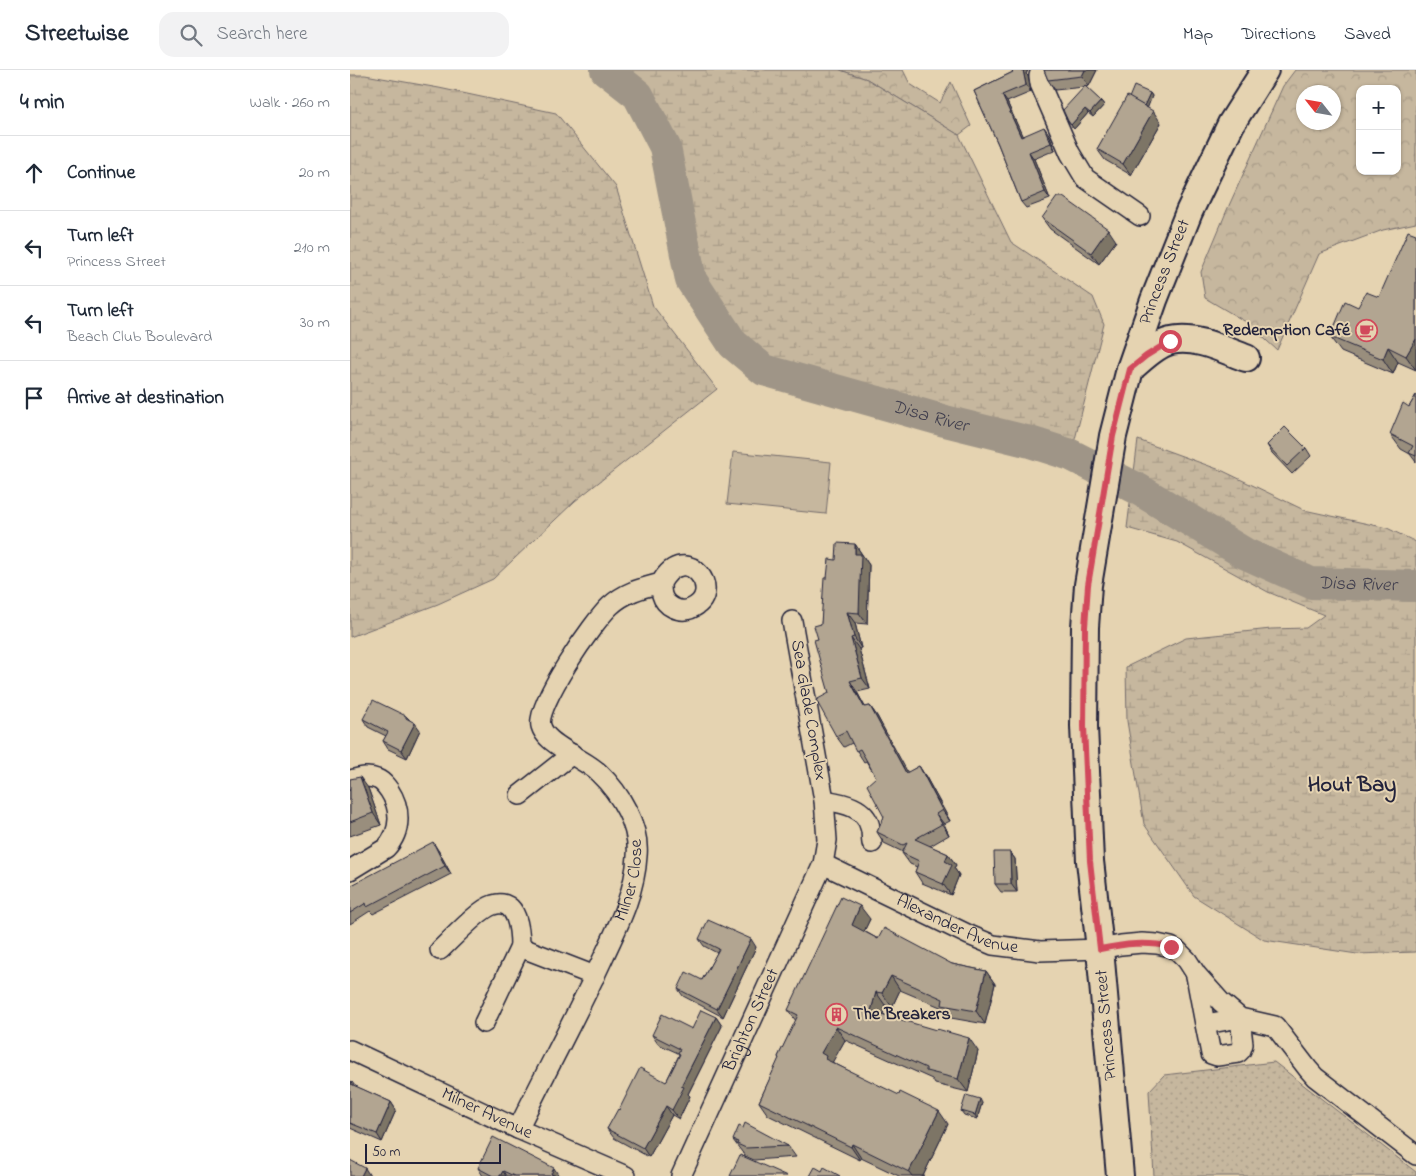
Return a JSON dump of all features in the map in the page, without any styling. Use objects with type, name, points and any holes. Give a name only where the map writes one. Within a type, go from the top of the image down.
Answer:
[{"type":"street","points":[[1042,70],[1040,84],[1070,153],[1082,174],[1090,183],[1140,216]]},
{"type":"street","name":"Princess Street","points":[[1120,1176],[1100,949],[1090,861],[1084,726],[1085,627],[1088,585],[1113,436],[1130,369],[1188,212],[1230,124],[1265,70]]},
{"type":"street","points":[[1130,369],[1155,349],[1170,341],[1178,340],[1195,341],[1246,358]]},
{"type":"street","name":"Milner Close","points":[[518,1129],[595,976],[624,911],[633,885],[638,856],[638,840],[631,818],[621,800],[599,773],[557,745],[541,726],[541,718],[544,708],[571,658],[595,622],[611,606],[634,590],[661,583]]},
{"type":"street","name":"Sea Glade Complex","points":[[792,621],[824,800],[827,840],[823,864]]},
{"type":"street","points":[[520,795],[572,754]]},
{"type":"street","points":[[350,780],[367,777],[382,782],[392,794],[398,816],[398,827],[391,843],[350,870]]},
{"type":"street","name":"Sea Glade Complex","points":[[824,800],[847,804],[859,810],[870,825],[872,843]]},
{"type":"street","name":"Alexander Avenue","points":[[823,864],[969,935],[993,944],[1040,951],[1100,949],[1142,943],[1171,947],[1187,960],[1196,974],[1221,1002],[1240,1018]]},
{"type":"street","name":"Brighton Street","points":[[681,1176],[823,864]]},
{"type":"street","points":[[440,950],[492,905],[499,904],[508,908],[515,915],[519,925],[520,947],[484,1023]]},
{"type":"street","points":[[520,947],[595,976]]},
{"type":"street","points":[[1196,974],[1211,1054],[1217,1056],[1238,1053],[1241,1050],[1243,1044],[1240,1018]]},
{"type":"street","points":[[1205,1024],[1240,1018],[1275,1026],[1315,1076],[1416,1155]]},
{"type":"street","name":"Milner Avenue","points":[[350,1050],[518,1129],[626,1176]]},
{"type":"green space","points":[[606,70],[840,70],[867,79],[959,135],[1011,242],[1093,297],[1104,324],[1071,455],[1030,442],[945,421],[764,370],[733,344],[691,280],[665,147],[638,95]]},
{"type":"green space","points":[[840,70],[903,70],[910,84],[940,103],[951,82],[971,126],[959,135],[867,79]]},
{"type":"green space","points":[[1295,70],[1416,70],[1416,223],[1383,230],[1319,254],[1277,350],[1246,322],[1205,298],[1201,272],[1283,86]]},
{"type":"green space","points":[[350,75],[365,75],[439,88],[556,113],[616,187],[653,306],[717,389],[575,501],[493,579],[438,604],[350,637]]},
{"type":"green space","points":[[1138,440],[1223,471],[1304,510],[1387,528],[1416,542],[1416,952],[1357,954],[1264,940],[1194,896],[1144,824],[1127,721],[1126,667],[1186,638],[1271,629],[1306,628],[1324,615],[1268,592],[1177,542],[1127,528]]},
{"type":"green space","points":[[733,452],[831,462],[826,514],[727,504]]},
{"type":"green space","points":[[1274,1062],[1416,1172],[1416,1176],[1154,1176],[1149,1091],[1164,1075]]},
{"type":"building","points":[[1011,70],[1023,70],[1026,85],[1002,95],[1021,137],[1044,127],[1051,143],[1029,152],[1045,192],[1021,202],[974,91],[1013,72]]},
{"type":"building","points":[[1044,70],[1085,70],[1082,76],[1048,80]]},
{"type":"building","points":[[1085,86],[1101,101],[1090,113],[1085,109],[1071,125],[1063,110]]},
{"type":"building","points":[[1134,86],[1150,93],[1144,106],[1129,98]]},
{"type":"building","points":[[1127,96],[1153,111],[1123,164],[1097,149]]},
{"type":"building","points":[[1057,197],[1063,197],[1108,229],[1091,253],[1042,218]]},
{"type":"building","points":[[1408,231],[1416,234],[1416,339],[1406,356],[1388,347],[1383,359],[1330,337],[1345,301],[1358,307],[1366,292],[1379,297]]},
{"type":"building","points":[[1416,395],[1416,456],[1409,453],[1413,446],[1390,434],[1403,403],[1409,407]]},
{"type":"building","points":[[1285,427],[1306,448],[1287,466],[1267,445]]},
{"type":"building","points":[[837,543],[855,544],[855,554],[861,554],[859,613],[847,612],[854,637],[851,638],[862,678],[850,681],[864,707],[870,706],[906,773],[919,766],[942,810],[936,814],[942,824],[915,839],[948,854],[945,861],[952,865],[943,884],[915,872],[919,861],[902,853],[907,843],[903,845],[877,832],[884,817],[867,785],[876,777],[860,749],[856,751],[846,731],[836,736],[816,700],[829,693],[814,640],[818,639],[814,626],[821,624],[824,578],[827,578],[829,559],[836,560]]},
{"type":"building","points":[[373,700],[406,716],[406,718],[415,723],[401,750],[383,741],[388,732],[363,719]]},
{"type":"building","points":[[360,777],[373,813],[350,822],[350,779]]},
{"type":"building","points":[[433,842],[445,866],[367,907],[366,903],[350,913],[350,886]]},
{"type":"building","points":[[994,852],[1010,852],[1011,884],[995,884]]},
{"type":"building","points":[[841,897],[860,906],[852,925],[878,939],[884,928],[952,964],[986,971],[976,1011],[942,1005],[943,999],[891,976],[882,993],[876,992],[871,1011],[969,1038],[958,1079],[926,1071],[926,1068],[836,1027],[821,1053],[826,1056],[825,1059],[899,1095],[900,1092],[939,1111],[909,1172],[852,1144],[851,1147],[759,1102],[798,1015],[788,1010]]},
{"type":"building","points":[[708,920],[751,939],[717,1009],[678,989],[686,972],[702,980],[719,949],[699,939]]},
{"type":"building","points":[[701,1010],[716,1017],[681,1086],[684,1087],[672,1110],[666,1106],[643,1148],[607,1129],[619,1110],[640,1068],[666,1082],[680,1054],[678,1053],[680,1049],[652,1035],[662,1014],[692,1029]]},
{"type":"building","points":[[350,1081],[352,1082],[351,1084],[391,1102],[377,1134],[350,1123]]},
{"type":"building","points":[[966,1095],[980,1099],[975,1115],[961,1111]]},
{"type":"building","points":[[745,1123],[788,1146],[746,1148],[737,1144],[738,1142],[733,1140],[739,1126],[743,1128]]},
{"type":"building","points":[[493,1137],[554,1168],[551,1174],[557,1176],[514,1176],[503,1171],[500,1176],[493,1176],[478,1168]]},
{"type":"building","points":[[740,1155],[787,1176],[730,1176]]},
{"type":"building","points":[[350,1160],[365,1168],[361,1176],[350,1176]]},
{"type":"building","points":[[815,1167],[822,1171],[824,1167],[840,1176],[810,1176]]},
{"type":"waterway","name":"Disa River","points":[[606,70],[638,95],[665,147],[691,280],[733,344],[764,370],[945,421],[1030,442],[1071,455],[1138,489],[1244,553],[1311,583],[1416,586]]},
{"type":"place","name":"Redemption Café","points":[[1366,331]]},
{"type":"place","name":"The Breakers","points":[[837,1015]]},
{"type":"district","name":"Hout Bay","points":[[1352,786]]},
{"type":"route","points":[[1170,341],[1163,344],[1130,369],[1113,436],[1088,585],[1085,627],[1084,726],[1090,861],[1100,949],[1142,943],[1171,947]]}]
